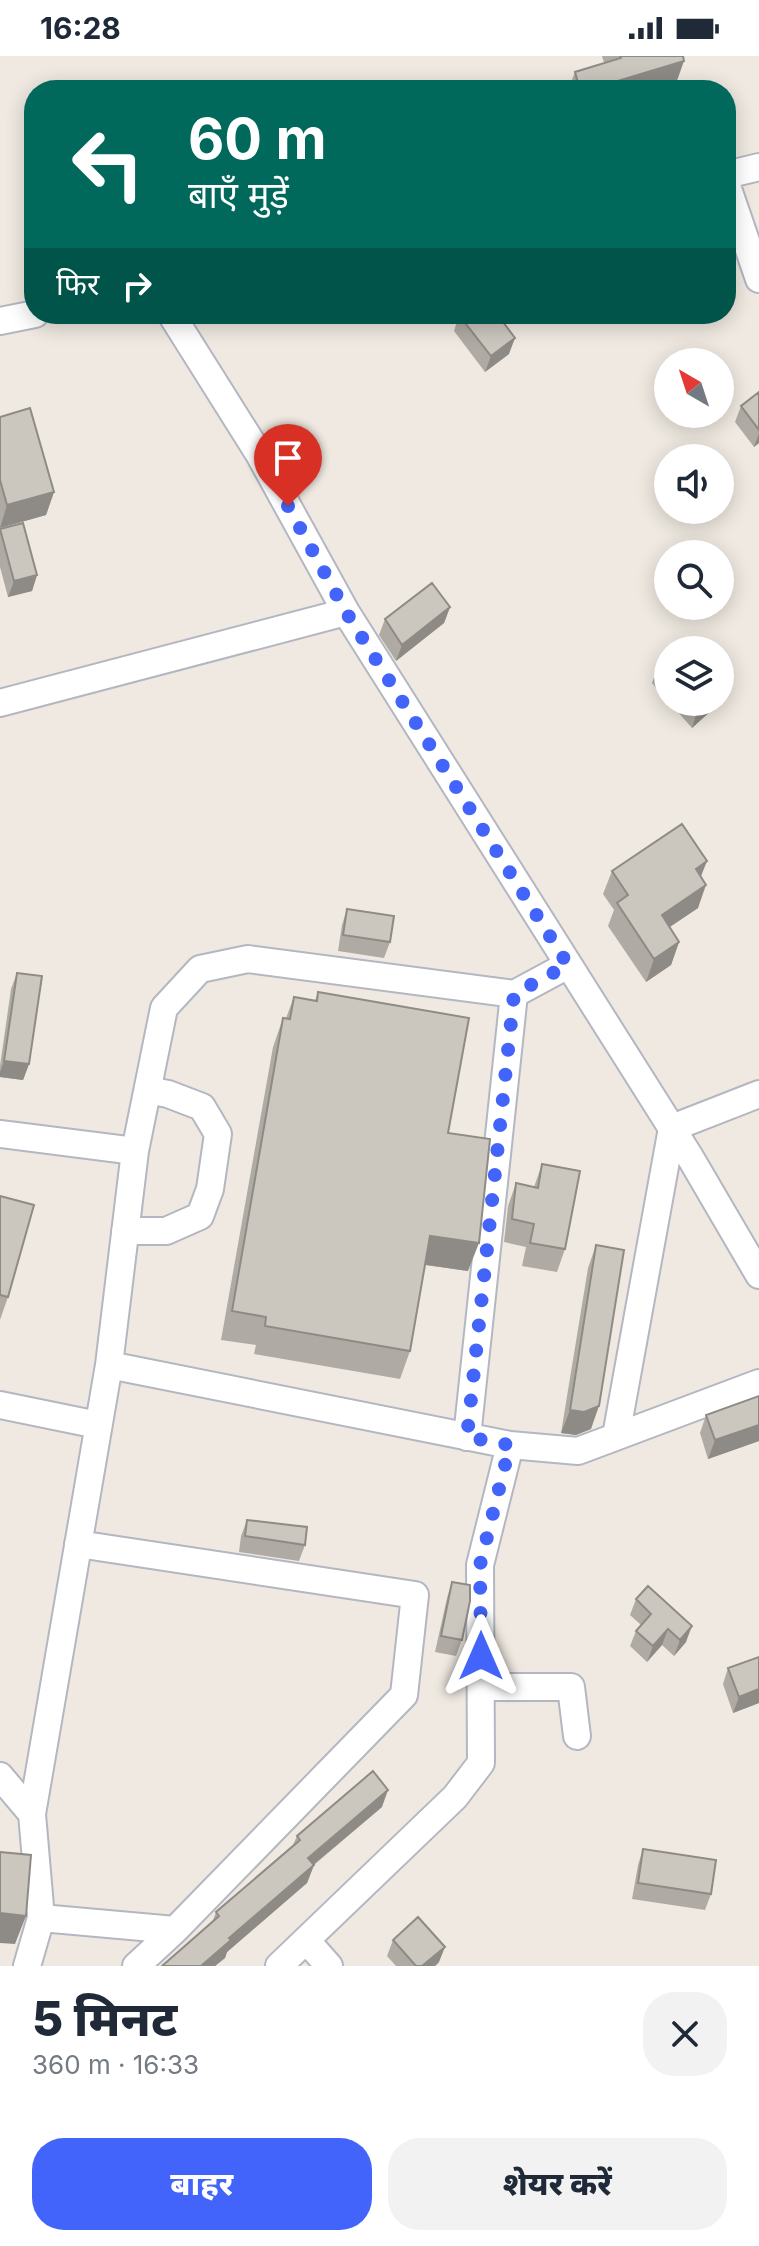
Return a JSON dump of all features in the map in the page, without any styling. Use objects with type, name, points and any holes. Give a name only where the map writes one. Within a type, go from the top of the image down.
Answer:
[{"type":"street","points":[[736,173],[759,167]]},
{"type":"street","points":[[736,212],[759,279]]},
{"type":"street","points":[[0,321],[24,316]]},
{"type":"street","points":[[177,324],[259,454],[346,612],[672,1128],[759,1275]]},
{"type":"street","points":[[0,703],[346,612]]},
{"type":"street","points":[[27,1966],[41,1918],[32,1814],[109,1365],[135,1151],[164,1008],[200,969],[248,959],[514,994],[568,965]]},
{"type":"street","points":[[467,1437],[514,994]]},
{"type":"street","points":[[125,1231],[166,1231],[200,1216],[210,1189],[218,1134],[202,1107],[148,1090]]},
{"type":"street","points":[[672,1128],[759,1094]]},
{"type":"street","points":[[616,1436],[672,1128]]},
{"type":"street","points":[[0,1134],[135,1151]]},
{"type":"street","points":[[109,1365],[510,1445],[578,1451],[759,1383]]},
{"type":"street","points":[[0,1405],[98,1425]]},
{"type":"street","points":[[279,1966],[455,1797],[481,1763],[480,1565],[510,1445]]},
{"type":"street","points":[[78,1544],[415,1595],[404,1695],[175,1930],[136,1966]]},
{"type":"street","points":[[481,1687],[571,1687],[577,1736]]},
{"type":"street","points":[[0,1776],[32,1814]]},
{"type":"street","points":[[41,1918],[175,1930]]},
{"type":"street","points":[[306,1940],[329,1966]]},
{"type":"building","points":[[683,56],[684,61],[621,80],[577,80],[575,72],[621,58]]},
{"type":"building","points":[[466,324],[504,324],[515,338],[491,356]]},
{"type":"building","points":[[759,392],[759,430],[741,406]]},
{"type":"building","points":[[30,408],[54,492],[7,505],[0,480],[0,417]]},
{"type":"building","points":[[23,523],[37,575],[14,581],[0,529]]},
{"type":"building","points":[[432,583],[450,607],[402,645],[385,619]]},
{"type":"building","points":[[682,824],[707,861],[696,869],[706,885],[662,915],[679,942],[654,959],[617,903],[628,895],[612,871]]},
{"type":"building","points":[[347,909],[394,916],[390,942],[343,935]]},
{"type":"building","points":[[17,973],[42,976],[29,1064],[4,1061]]},
{"type":"building","points":[[318,992],[469,1018],[448,1133],[490,1139],[479,1243],[430,1236],[410,1351],[265,1326],[266,1317],[232,1311],[283,1018],[290,1019],[294,997],[317,1001]]},
{"type":"building","points":[[542,1164],[580,1171],[565,1249],[530,1243],[534,1224],[512,1219],[516,1183],[538,1188]]},
{"type":"building","points":[[0,1196],[34,1205],[8,1297],[0,1295]]},
{"type":"building","points":[[596,1245],[624,1250],[599,1406],[584,1412],[570,1410]]},
{"type":"building","points":[[759,1396],[759,1425],[715,1440],[706,1415]]},
{"type":"building","points":[[247,1520],[307,1527],[305,1545],[245,1536]]},
{"type":"building","points":[[452,1582],[470,1585],[462,1640],[441,1636]]},
{"type":"building","points":[[648,1586],[692,1626],[680,1640],[668,1629],[653,1646],[636,1631],[651,1614],[636,1599]]},
{"type":"building","points":[[759,1657],[759,1689],[739,1697],[728,1668]]},
{"type":"building","points":[[373,1771],[388,1790],[308,1858],[314,1865],[201,1966],[162,1966],[219,1916],[216,1912],[300,1840],[297,1836]]},
{"type":"building","points":[[643,1849],[716,1860],[711,1894],[638,1883]]},
{"type":"building","points":[[0,1852],[31,1855],[26,1916],[0,1913]]},
{"type":"building","points":[[418,1917],[445,1947],[422,1966],[416,1966],[393,1940]]},
{"type":"route","points":[[288,506],[346,612],[568,965],[514,994],[467,1437],[510,1445],[480,1565],[481,1656]]}]
